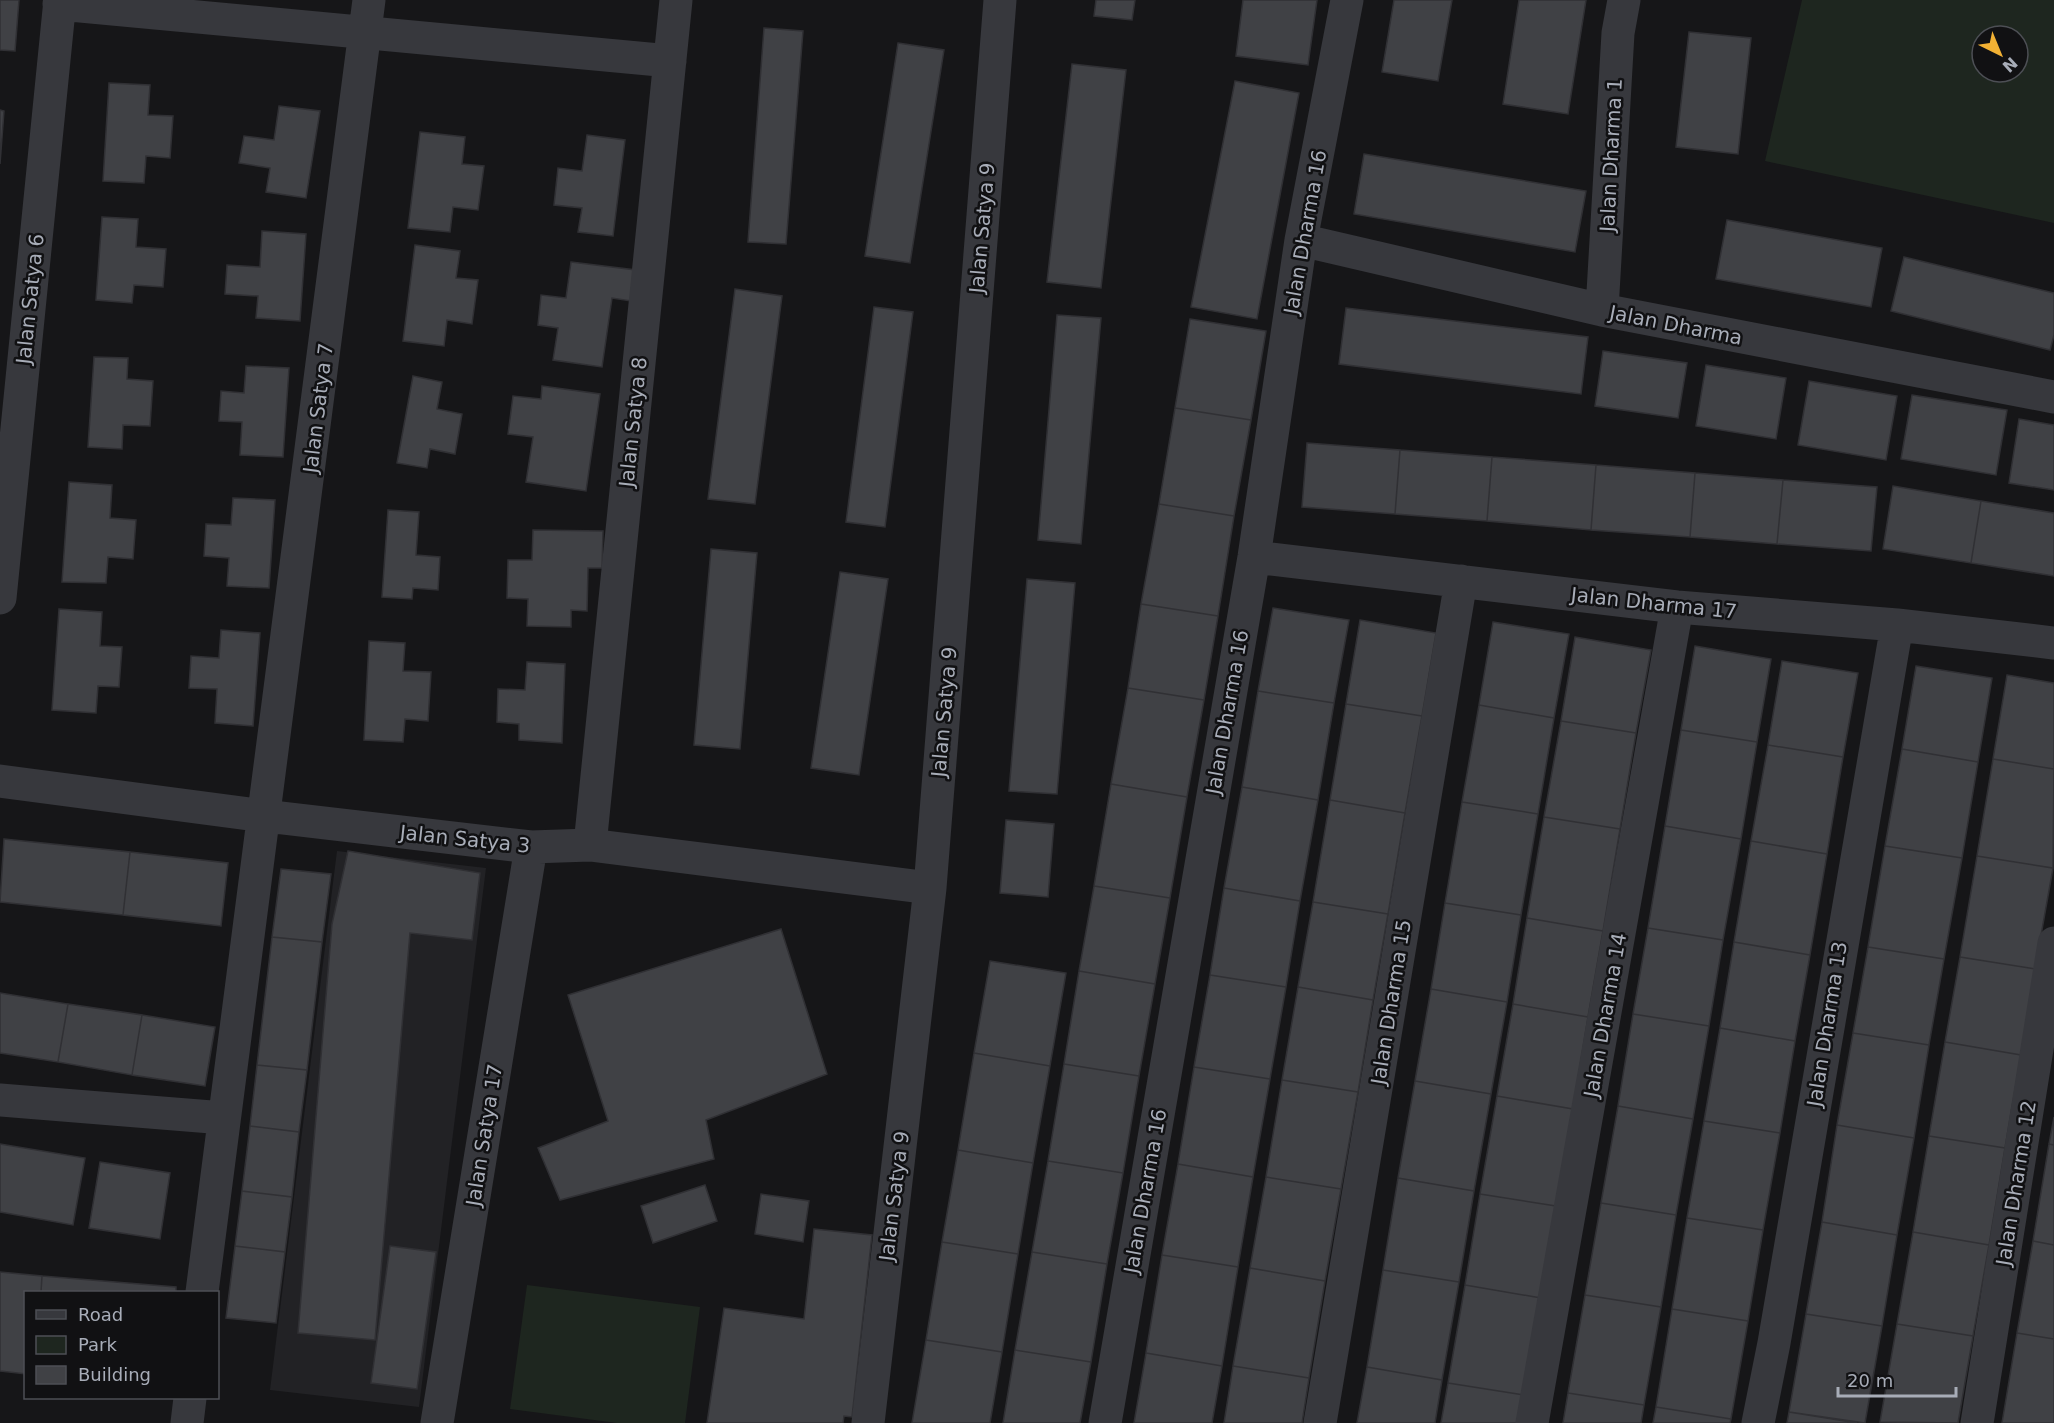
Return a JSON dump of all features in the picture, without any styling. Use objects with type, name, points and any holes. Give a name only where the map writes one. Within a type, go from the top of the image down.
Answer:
[{"type":"street","name":"Jalan Satya 7","points":[[202,1291],[369,0]]},
{"type":"street","name":"Jalan Satya 8","points":[[590,845],[676,0]]},
{"type":"street","name":"Jalan Satya 9","points":[[868,1423],[930,888],[1000,0]]},
{"type":"street","name":"Jalan Dharma 16","points":[[1105,1423],[1254,557],[1301,240],[1347,0]]},
{"type":"street","name":"Jalan Dharma 1","points":[[1602,310],[1618,33],[1624,0]]},
{"type":"street","points":[[60,2],[670,61]]},
{"type":"street","name":"Jalan Satya 6","points":[[0,598],[60,2]]},
{"type":"street","name":"Jalan Dharma","points":[[1301,240],[1602,310],[2054,397]]},
{"type":"street","name":"Jalan Dharma 17","points":[[1254,557],[1677,607],[1897,626],[2054,643]]},
{"type":"street","name":"Jalan Dharma 15","points":[[1320,1423],[1461,580]]},
{"type":"street","name":"Jalan Dharma 14","points":[[1532,1423],[1677,607]]},
{"type":"street","name":"Jalan Dharma 13","points":[[1758,1423],[1774,1343],[1897,626]]},
{"type":"street","name":"Jalan Satya 3","points":[[0,781],[265,816],[531,847],[590,845],[930,888]]},
{"type":"street","name":"Jalan Satya 17","points":[[437,1423],[531,847]]},
{"type":"street","name":"Jalan Dharma 12","points":[[1977,1423],[2054,943]]},
{"type":"street","points":[[0,1100],[224,1118]]},
{"type":"street","points":[[187,1423],[190,1399]]},
{"type":"shaded area","points":[[337,851],[486,868],[419,1407],[270,1390]]},
{"type":"green space","points":[[1802,0],[2054,0],[2054,223],[1765,161]]},
{"type":"green space","points":[[527,1285],[700,1307],[685,1423],[617,1423],[510,1409]]},
{"type":"building","points":[[0,0],[19,0],[15,51],[0,50]]},
{"type":"building","points":[[1096,0],[1135,0],[1132,20],[1094,16]]},
{"type":"building","points":[[1243,0],[1317,0],[1308,65],[1236,56]]},
{"type":"building","points":[[1394,0],[1452,0],[1438,81],[1382,72]]},
{"type":"building","points":[[1519,0],[1586,0],[1568,114],[1503,104]]},
{"type":"building","points":[[764,28],[803,31],[786,244],[748,242]]},
{"type":"building","points":[[1689,32],[1751,38],[1738,154],[1676,147]]},
{"type":"building","points":[[898,43],[944,50],[910,263],[865,256]]},
{"type":"building","points":[[1072,64],[1126,70],[1101,288],[1047,282]]},
{"type":"building","points":[[1235,81],[1299,93],[1257,319],[1191,307]]},
{"type":"building","points":[[109,83],[150,85],[148,115],[173,116],[170,158],[146,156],[144,183],[103,181]]},
{"type":"building","points":[[279,106],[320,111],[306,198],[266,192],[270,168],[239,163],[244,136],[274,140]]},
{"type":"building","points":[[0,110],[4,111],[0,164]]},
{"type":"building","points":[[420,132],[465,137],[462,164],[484,166],[478,210],[453,207],[450,232],[408,228]]},
{"type":"building","points":[[587,135],[625,140],[613,236],[578,232],[582,208],[554,205],[558,168],[582,171]]},
{"type":"building","points":[[1364,154],[1586,191],[1575,252],[1354,214]]},
{"type":"building","points":[[102,217],[138,219],[136,247],[166,249],[163,287],[134,285],[132,303],[96,300]]},
{"type":"building","points":[[1727,220],[1882,248],[1871,307],[1716,279]]},
{"type":"building","points":[[262,231],[306,234],[300,321],[256,318],[258,296],[225,294],[227,265],[260,267]]},
{"type":"building","points":[[415,245],[460,251],[456,278],[478,280],[472,324],[447,320],[444,346],[403,341]]},
{"type":"building","points":[[1904,257],[2054,293],[2054,335],[2050,350],[1891,311]]},
{"type":"building","points":[[571,262],[636,270],[631,301],[612,298],[602,367],[553,360],[558,328],[538,325],[541,295],[566,298]]},
{"type":"building","points":[[735,289],[782,296],[755,504],[708,499]]},
{"type":"building","points":[[874,307],[913,312],[885,527],[846,522]]},
{"type":"building","points":[[1346,308],[1588,337],[1581,394],[1339,364]]},
{"type":"building","points":[[1057,315],[1101,318],[1081,544],[1038,540]]},
{"type":"building","points":[[1190,319],[1266,331],[1251,420],[1175,408]]},
{"type":"building","points":[[1603,351],[1687,363],[1678,418],[1595,406]]},
{"type":"building","points":[[94,357],[128,358],[127,379],[153,381],[150,426],[123,425],[122,449],[88,447]]},
{"type":"building","points":[[1706,365],[1786,378],[1776,439],[1696,426]]},
{"type":"building","points":[[246,366],[289,368],[283,457],[240,455],[242,422],[219,421],[221,391],[244,393]]},
{"type":"building","points":[[413,376],[442,382],[437,409],[462,414],[455,454],[430,449],[427,468],[397,463]]},
{"type":"building","points":[[1809,381],[1897,396],[1886,460],[1798,445]]},
{"type":"building","points":[[542,386],[600,394],[586,491],[526,482],[533,437],[508,434],[513,396],[541,399]]},
{"type":"building","points":[[1912,395],[2007,410],[1996,475],[1901,459]]},
{"type":"building","points":[[1175,408],[1251,420],[1234,516],[1159,504]]},
{"type":"building","points":[[2019,419],[2054,425],[2054,490],[2009,483]]},
{"type":"building","points":[[1307,443],[1400,450],[1395,514],[1302,507]]},
{"type":"building","points":[[1400,450],[1492,457],[1487,521],[1395,514]]},
{"type":"building","points":[[1492,457],[1596,465],[1591,530],[1487,521]]},
{"type":"building","points":[[1596,465],[1695,473],[1690,537],[1591,530]]},
{"type":"building","points":[[1695,473],[1783,480],[1777,544],[1690,537]]},
{"type":"building","points":[[1783,480],[1877,487],[1871,551],[1777,544]]},
{"type":"building","points":[[69,482],[112,485],[110,518],[136,520],[133,559],[108,557],[106,583],[62,582]]},
{"type":"building","points":[[1893,486],[1981,501],[1971,563],[1883,549]]},
{"type":"building","points":[[233,498],[275,500],[269,588],[227,586],[229,558],[204,556],[206,524],[231,525]]},
{"type":"building","points":[[1981,501],[2054,513],[2054,576],[1971,563]]},
{"type":"building","points":[[1159,504],[1234,516],[1218,616],[1141,604]]},
{"type":"building","points":[[388,510],[419,512],[416,555],[440,557],[438,590],[413,588],[412,599],[382,597]]},
{"type":"building","points":[[533,530],[603,531],[602,568],[588,568],[587,611],[571,610],[571,627],[527,626],[528,599],[507,598],[508,560],[532,560]]},
{"type":"building","points":[[711,549],[757,553],[740,749],[694,745]]},
{"type":"building","points":[[840,572],[888,579],[859,775],[811,768]]},
{"type":"building","points":[[1027,579],[1075,583],[1057,794],[1009,791]]},
{"type":"building","points":[[1141,604],[1218,616],[1204,700],[1128,688]]},
{"type":"building","points":[[1273,608],[1349,620],[1334,703],[1258,691]]},
{"type":"building","points":[[59,609],[102,612],[100,646],[122,647],[119,687],[98,686],[96,713],[52,710]]},
{"type":"building","points":[[1360,620],[1436,633],[1422,716],[1346,704]]},
{"type":"building","points":[[1493,622],[1569,634],[1554,718],[1479,705]]},
{"type":"building","points":[[221,630],[260,633],[253,726],[215,723],[217,689],[189,688],[191,656],[219,658]]},
{"type":"building","points":[[1575,637],[1651,650],[1636,733],[1561,721]]},
{"type":"building","points":[[369,641],[405,643],[403,671],[431,672],[428,721],[405,719],[403,742],[364,740]]},
{"type":"building","points":[[1695,646],[1771,659],[1757,742],[1681,730]]},
{"type":"building","points":[[1782,661],[1858,673],[1843,757],[1768,745]]},
{"type":"building","points":[[527,662],[565,664],[562,743],[519,740],[519,724],[497,722],[498,689],[525,690]]},
{"type":"building","points":[[1916,666],[1992,678],[1978,762],[1902,749]]},
{"type":"building","points":[[2007,675],[2054,683],[2054,769],[1993,759]]},
{"type":"building","points":[[1128,688],[1204,700],[1187,797],[1111,784]]},
{"type":"building","points":[[1258,691],[1334,703],[1318,800],[1242,787]]},
{"type":"building","points":[[1346,704],[1422,716],[1405,813],[1330,800]]},
{"type":"building","points":[[1479,705],[1554,718],[1538,814],[1462,802]]},
{"type":"building","points":[[1561,721],[1636,733],[1620,829],[1544,817]]},
{"type":"building","points":[[1681,730],[1757,742],[1741,839],[1665,826]]},
{"type":"building","points":[[1768,745],[1843,757],[1827,854],[1751,841]]},
{"type":"building","points":[[1902,749],[1978,762],[1962,858],[1885,846]]},
{"type":"building","points":[[1993,759],[2054,769],[2053,868],[1977,856]]},
{"type":"building","points":[[1111,784],[1187,797],[1170,898],[1094,886]]},
{"type":"building","points":[[1242,787],[1318,800],[1300,901],[1224,888]]},
{"type":"building","points":[[1330,800],[1405,813],[1388,914],[1313,902]]},
{"type":"building","points":[[1462,802],[1538,814],[1521,915],[1445,903]]},
{"type":"building","points":[[1544,817],[1620,829],[1603,931],[1527,918]]},
{"type":"building","points":[[1006,820],[1054,824],[1048,897],[1000,893]]},
{"type":"building","points":[[1665,826],[1741,839],[1723,940],[1648,928]]},
{"type":"building","points":[[4,839],[130,852],[123,915],[0,902]]},
{"type":"building","points":[[1751,841],[1827,854],[1810,955],[1734,942]]},
{"type":"building","points":[[1885,846],[1962,858],[1944,959],[1868,947]]},
{"type":"building","points":[[348,851],[480,873],[472,940],[410,933],[375,1340],[298,1333],[332,924]]},
{"type":"building","points":[[130,852],[228,863],[221,926],[123,915]]},
{"type":"building","points":[[1977,856],[2053,868],[2035,969],[1960,957]]},
{"type":"building","points":[[281,869],[331,874],[322,942],[272,937]]},
{"type":"building","points":[[1094,886],[1170,898],[1155,984],[1079,971]]},
{"type":"building","points":[[1224,888],[1300,901],[1286,987],[1210,975]]},
{"type":"building","points":[[1313,902],[1388,914],[1373,1000],[1298,987]]},
{"type":"building","points":[[1445,903],[1521,915],[1507,1002],[1431,989]]},
{"type":"building","points":[[1527,918],[1603,931],[1588,1017],[1513,1004]]},
{"type":"building","points":[[1648,928],[1723,940],[1709,1026],[1633,1014]]},
{"type":"building","points":[[781,929],[827,1074],[706,1120],[714,1159],[560,1200],[538,1148],[608,1121],[568,995]]},
{"type":"building","points":[[272,937],[322,942],[307,1070],[257,1065]]},
{"type":"building","points":[[1734,942],[1810,955],[1795,1041],[1720,1028]]},
{"type":"building","points":[[1868,947],[1944,959],[1929,1045],[1853,1033]]},
{"type":"building","points":[[1960,957],[2035,969],[2021,1055],[1945,1042]]},
{"type":"building","points":[[990,961],[1066,973],[1050,1066],[974,1053]]},
{"type":"building","points":[[1079,971],[1155,984],[1139,1076],[1064,1064]]},
{"type":"building","points":[[1210,975],[1286,987],[1270,1079],[1194,1067]]},
{"type":"building","points":[[1298,987],[1373,1000],[1358,1092],[1282,1080]]},
{"type":"building","points":[[1431,989],[1507,1002],[1491,1094],[1415,1081]]},
{"type":"building","points":[[0,993],[68,1004],[58,1062],[0,1053]]},
{"type":"building","points":[[68,1004],[142,1015],[132,1075],[58,1062]]},
{"type":"building","points":[[1513,1004],[1588,1017],[1573,1109],[1497,1096]]},
{"type":"building","points":[[1633,1014],[1709,1026],[1693,1119],[1618,1106]]},
{"type":"building","points":[[142,1015],[215,1027],[205,1086],[132,1075]]},
{"type":"building","points":[[1720,1028],[1795,1041],[1780,1133],[1704,1121]]},
{"type":"building","points":[[1853,1033],[1929,1045],[1914,1138],[1837,1125]]},
{"type":"building","points":[[1945,1042],[2021,1055],[2005,1148],[1929,1136]]},
{"type":"building","points":[[974,1053],[1050,1066],[1033,1163],[958,1150]]},
{"type":"building","points":[[1064,1064],[1139,1076],[1123,1173],[1048,1161]]},
{"type":"building","points":[[257,1065],[307,1070],[299,1132],[250,1126]]},
{"type":"building","points":[[1194,1067],[1270,1079],[1253,1177],[1178,1164]]},
{"type":"building","points":[[1282,1080],[1358,1092],[1341,1189],[1266,1177]]},
{"type":"building","points":[[1415,1081],[1491,1094],[1474,1191],[1398,1178]]},
{"type":"building","points":[[1497,1096],[1573,1109],[1556,1206],[1480,1194]]},
{"type":"building","points":[[1618,1106],[1693,1119],[1676,1215],[1601,1203]]},
{"type":"building","points":[[2054,1117],[2054,1145],[2049,1144]]},
{"type":"building","points":[[1704,1121],[1780,1133],[1763,1230],[1687,1218]]},
{"type":"building","points":[[1837,1125],[1914,1138],[1897,1235],[1822,1222]]},
{"type":"building","points":[[250,1126],[299,1132],[292,1197],[242,1191]]},
{"type":"building","points":[[1929,1136],[2005,1148],[1989,1245],[1913,1232]]},
{"type":"building","points":[[0,1144],[85,1158],[73,1225],[0,1212]]},
{"type":"building","points":[[2049,1144],[2054,1145],[2054,1245],[2033,1241]]},
{"type":"building","points":[[958,1150],[1033,1163],[1018,1254],[942,1242]]},
{"type":"building","points":[[1048,1161],[1123,1173],[1107,1264],[1032,1252]]},
{"type":"building","points":[[100,1162],[170,1173],[160,1239],[89,1228]]},
{"type":"building","points":[[1178,1164],[1253,1177],[1238,1267],[1162,1255]]},
{"type":"building","points":[[1266,1177],[1341,1189],[1325,1281],[1250,1268]]},
{"type":"building","points":[[1398,1178],[1474,1191],[1459,1282],[1383,1270]]},
{"type":"building","points":[[705,1185],[717,1221],[653,1243],[641,1206]]},
{"type":"building","points":[[242,1191],[292,1197],[285,1252],[235,1246]]},
{"type":"building","points":[[761,1194],[809,1201],[803,1242],[755,1234]]},
{"type":"building","points":[[1480,1194],[1556,1206],[1541,1298],[1465,1285]]},
{"type":"building","points":[[1601,1203],[1676,1215],[1661,1307],[1585,1295]]},
{"type":"building","points":[[1687,1218],[1763,1230],[1748,1321],[1672,1309]]},
{"type":"building","points":[[1822,1222],[1897,1235],[1882,1326],[1806,1314]]},
{"type":"building","points":[[814,1229],[872,1235],[852,1417],[844,1416],[843,1423],[707,1423],[724,1308],[804,1319]]},
{"type":"building","points":[[1913,1232],[1989,1245],[1973,1336],[1897,1324]]},
{"type":"building","points":[[2033,1241],[2054,1245],[2054,1339],[2017,1333]]},
{"type":"building","points":[[942,1242],[1018,1254],[1002,1352],[926,1340]]},
{"type":"building","points":[[235,1246],[285,1252],[276,1323],[226,1318]]},
{"type":"building","points":[[390,1246],[436,1252],[417,1389],[371,1383]]},
{"type":"building","points":[[1032,1252],[1107,1264],[1091,1362],[1015,1350]]},
{"type":"building","points":[[1162,1255],[1238,1267],[1222,1366],[1146,1353]]},
{"type":"building","points":[[1250,1268],[1325,1281],[1309,1378],[1233,1366]]},
{"type":"building","points":[[1383,1270],[1459,1282],[1442,1380],[1367,1367]]},
{"type":"building","points":[[0,1272],[42,1276],[41,1291],[24,1291],[24,1374],[0,1371]]},
{"type":"building","points":[[42,1276],[176,1287],[176,1291],[41,1291]]},
{"type":"building","points":[[1465,1285],[1541,1298],[1524,1395],[1448,1383]]},
{"type":"building","points":[[1585,1295],[1661,1307],[1644,1405],[1568,1393]]},
{"type":"building","points":[[1672,1309],[1748,1321],[1731,1419],[1656,1407]]},
{"type":"building","points":[[1806,1314],[1882,1326],[1865,1423],[1789,1412]]},
{"type":"building","points":[[1897,1324],[1973,1336],[1958,1423],[1880,1422]]},
{"type":"building","points":[[2017,1333],[2054,1339],[2054,1423],[2002,1423]]},
{"type":"building","points":[[926,1340],[1002,1352],[990,1423],[912,1423]]},
{"type":"building","points":[[1015,1350],[1091,1362],[1080,1423],[1003,1423]]},
{"type":"building","points":[[1146,1353],[1222,1366],[1212,1423],[1134,1423]]},
{"type":"building","points":[[1233,1366],[1309,1378],[1302,1423],[1224,1423]]},
{"type":"building","points":[[1367,1367],[1442,1380],[1435,1423],[1357,1423]]},
{"type":"building","points":[[1448,1383],[1524,1395],[1519,1423],[1441,1423]]},
{"type":"building","points":[[1568,1393],[1644,1405],[1641,1423],[1563,1423]]},
{"type":"building","points":[[1656,1407],[1731,1419],[1730,1423],[1653,1423]]},
{"type":"building","points":[[1789,1412],[1857,1423],[1787,1423]]}]
